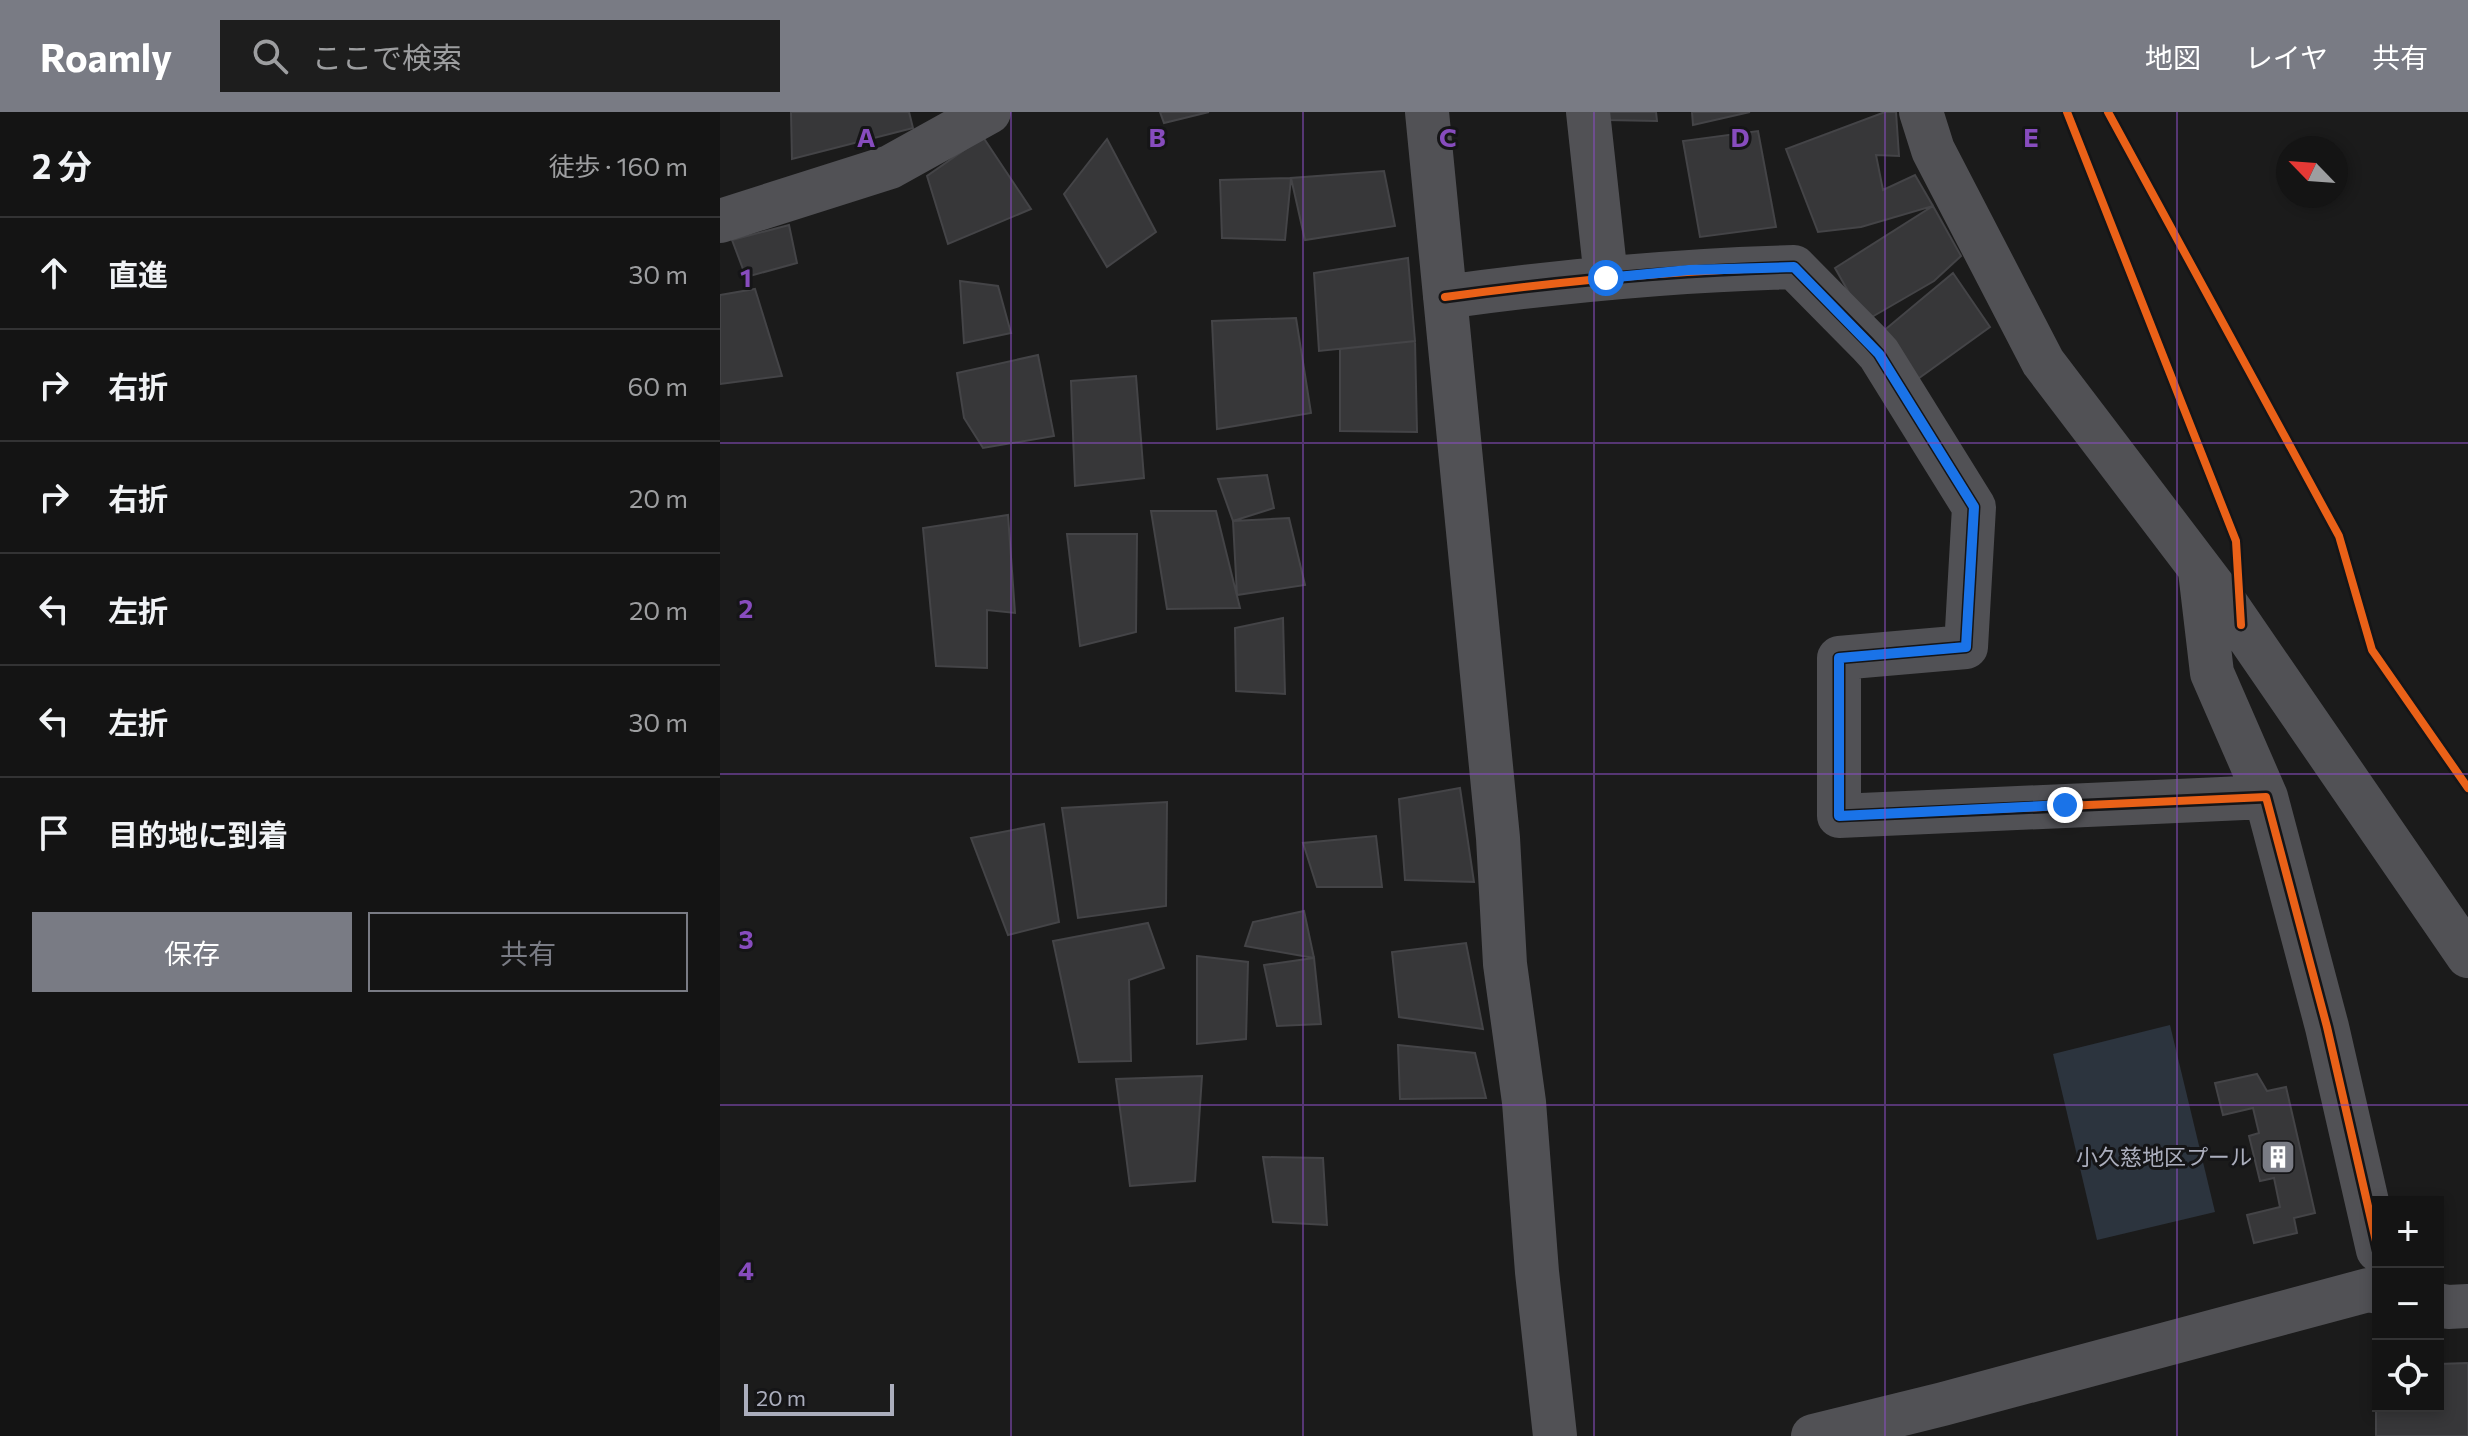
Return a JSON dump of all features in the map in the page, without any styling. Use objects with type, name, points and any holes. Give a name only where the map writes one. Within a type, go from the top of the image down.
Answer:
[{"type":"street","points":[[720,221],[890,167],[989,112]]},
{"type":"street","points":[[1427,112],[1498,838],[1505,964],[1524,1102],[1537,1272],[1555,1436]]},
{"type":"street","points":[[1588,112],[1606,278]]},
{"type":"street","points":[[1921,112],[1933,150],[2043,362],[2199,567],[2468,956]]},
{"type":"street","points":[[1445,297],[1689,270],[1794,267],[1879,354],[1974,507],[1966,647],[1839,658],[1839,816],[2266,797]]},
{"type":"street","points":[[2199,567],[2212,673],[2266,797],[2327,1027],[2372,1224]]},
{"type":"street","points":[[1813,1436],[2372,1291]]},
{"type":"street","points":[[2444,1305],[2468,1306]]},
{"type":"path","points":[[2067,112],[2231,526]]},
{"type":"path","points":[[2108,112],[2339,536],[2372,650],[2468,788]]},
{"type":"shaded area","points":[[2170,1025],[2215,1212],[2097,1240],[2053,1054]]},
{"type":"building","points":[[791,112],[909,112],[913,128],[792,159]]},
{"type":"building","points":[[1160,112],[1209,112],[1164,123]]},
{"type":"building","points":[[1606,112],[1656,112],[1657,121],[1607,120]]},
{"type":"building","points":[[1692,112],[1750,112],[1693,125]]},
{"type":"building","points":[[1885,112],[1896,112],[1899,156],[1876,155],[1883,190],[1915,175],[1933,206],[1861,227],[1818,232],[1786,149]]},
{"type":"building","points":[[1758,131],[1776,227],[1700,237],[1683,141]]},
{"type":"building","points":[[983,137],[1031,209],[948,244],[927,176]]},
{"type":"building","points":[[1107,139],[1156,232],[1107,267],[1064,194]]},
{"type":"building","points":[[1384,171],[1395,226],[1305,240],[1291,178]]},
{"type":"building","points":[[1291,178],[1285,240],[1222,238],[1220,180]]},
{"type":"building","points":[[1933,206],[1961,256],[1934,281],[1865,321],[1835,268]]},
{"type":"building","points":[[789,225],[797,263],[746,277],[732,240]]},
{"type":"building","points":[[1408,258],[1415,341],[1319,351],[1314,273]]},
{"type":"building","points":[[1953,273],[1990,327],[1915,381],[1869,343]]},
{"type":"building","points":[[960,281],[998,286],[1011,333],[964,343]]},
{"type":"building","points":[[755,289],[782,376],[720,384],[720,295]]},
{"type":"building","points":[[1296,318],[1311,413],[1217,429],[1212,321]]},
{"type":"building","points":[[1415,341],[1417,432],[1340,431],[1340,349]]},
{"type":"building","points":[[1038,355],[1054,436],[983,448],[964,418],[957,373]]},
{"type":"building","points":[[1136,376],[1144,478],[1075,486],[1071,381]]},
{"type":"building","points":[[1267,475],[1274,508],[1233,521],[1218,479]]},
{"type":"building","points":[[1151,511],[1216,511],[1240,608],[1167,609]]},
{"type":"building","points":[[1008,515],[1015,613],[987,610],[987,668],[936,666],[923,528]]},
{"type":"building","points":[[1289,518],[1305,585],[1237,595],[1233,521]]},
{"type":"building","points":[[1067,534],[1137,534],[1136,632],[1080,646]]},
{"type":"building","points":[[1283,618],[1285,694],[1236,691],[1235,628]]},
{"type":"building","points":[[1460,788],[1474,882],[1405,880],[1399,799]]},
{"type":"building","points":[[1167,802],[1166,906],[1078,918],[1062,808]]},
{"type":"building","points":[[1044,824],[1059,922],[1008,935],[971,838]]},
{"type":"building","points":[[1376,836],[1382,887],[1317,887],[1303,843]]},
{"type":"building","points":[[1304,911],[1314,958],[1245,946],[1253,922]]},
{"type":"building","points":[[1148,923],[1164,968],[1129,980],[1131,1061],[1079,1062],[1053,941]]},
{"type":"building","points":[[1466,943],[1483,1029],[1399,1017],[1392,952]]},
{"type":"building","points":[[1197,956],[1248,962],[1246,1039],[1197,1044]]},
{"type":"building","points":[[1314,958],[1321,1024],[1277,1026],[1264,965]]},
{"type":"building","points":[[1398,1045],[1475,1053],[1486,1098],[1400,1099]]},
{"type":"building","name":"小久慈地区プール","points":[[2257,1074],[2267,1091],[2286,1087],[2315,1213],[2294,1218],[2297,1233],[2254,1243],[2247,1215],[2280,1207],[2274,1178],[2260,1181],[2249,1136],[2259,1133],[2253,1108],[2223,1115],[2215,1083]]},
{"type":"building","points":[[1202,1076],[1195,1181],[1130,1186],[1116,1079]]},
{"type":"building","points":[[1263,1157],[1323,1158],[1327,1225],[1273,1222]]},
{"type":"building","points":[[2468,1363],[2468,1436],[2376,1436],[2376,1412],[2444,1412],[2444,1364]]},
{"type":"cycle path","points":[[2067,112],[2236,541],[2241,625]]},
{"type":"cycle path","points":[[2108,112],[2339,536],[2372,650],[2468,788]]},
{"type":"cycle path","points":[[1445,297],[1619,277],[1794,267],[1879,354],[1974,507],[1966,647],[1839,658],[1839,816],[2266,797],[2327,1027],[2372,1224]]},
{"type":"place","name":"小久慈地区プール","points":[[2278,1157]]},
{"type":"route","points":[[1606,278],[1689,270],[1794,267],[1879,354],[1974,507],[1966,647],[1839,658],[1839,816],[2065,805]]}]
